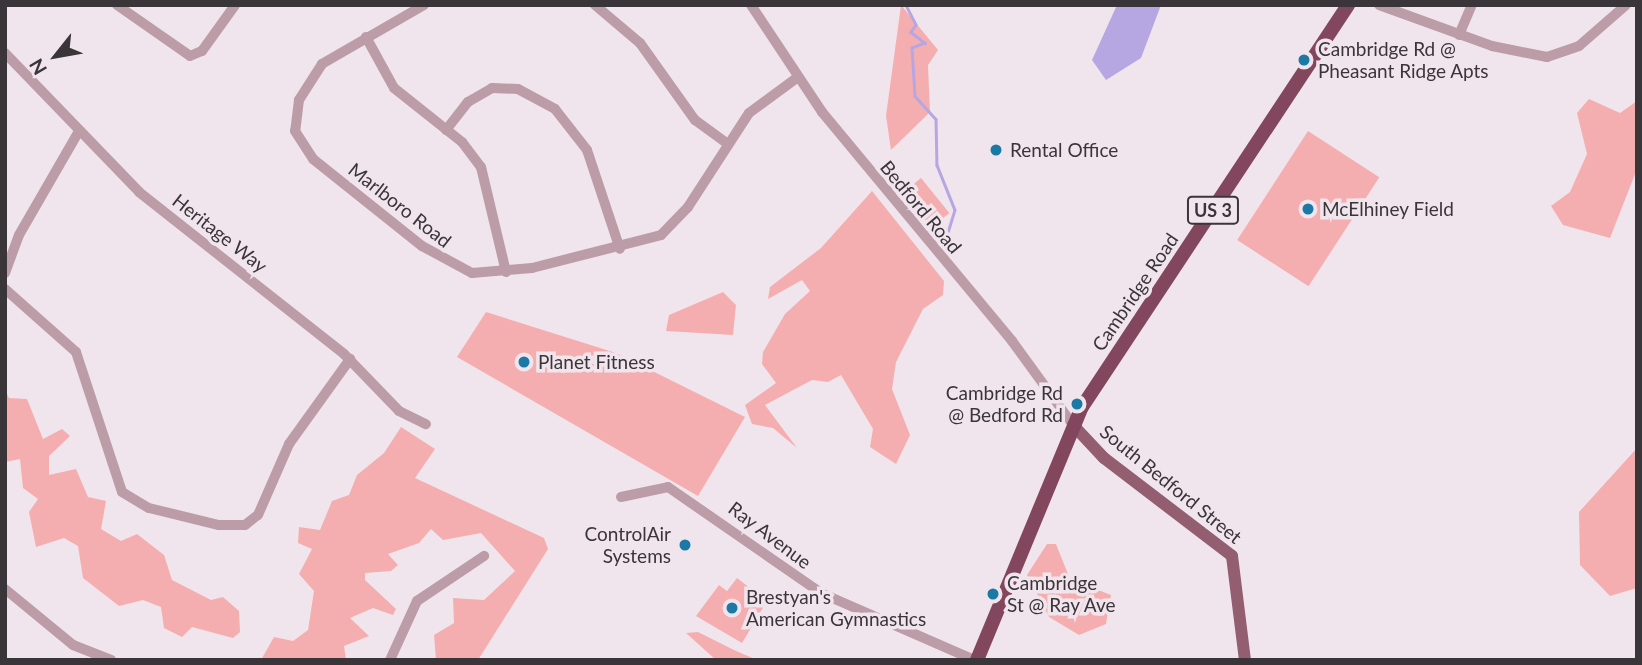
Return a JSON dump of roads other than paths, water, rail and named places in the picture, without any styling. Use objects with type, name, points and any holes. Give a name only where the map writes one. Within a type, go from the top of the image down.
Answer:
[{"type":"highway","name":"Cambridge Road","points":[[976,660],[1011,582],[1073,425],[1348,5]]},
{"type":"main road","name":"South Bedford Street","points":[[1073,425],[1104,458],[1234,559],[1245,660]]},
{"type":"street","points":[[117,5],[190,56],[202,51],[235,5]]},
{"type":"street","name":"Marlboro Road","points":[[424,5],[325,61],[307,84],[294,117],[300,144],[450,265],[472,273],[506,272],[620,249],[674,225],[753,108],[798,77]]},
{"type":"street","points":[[595,5],[640,43],[695,120],[727,143]]},
{"type":"street","points":[[608,15],[616,5]]},
{"type":"street","name":"Bedford Road","points":[[751,5],[798,77],[1073,425]]},
{"type":"street","points":[[1379,5],[1459,35],[1556,56],[1579,46],[1626,5]]},
{"type":"street","points":[[1459,35],[1472,5]]},
{"type":"street","points":[[366,37],[394,88],[446,130],[484,174],[506,272]]},
{"type":"street","name":"Heritage Way","points":[[5,53],[78,133],[139,192],[350,359],[399,411],[426,424]]},
{"type":"street","points":[[446,130],[468,102],[492,88],[517,89],[555,108],[587,150],[620,249]]},
{"type":"street","points":[[5,273],[19,235],[78,133]]},
{"type":"street","points":[[5,289],[76,352],[122,492],[149,508],[219,525],[245,525],[258,514],[289,444],[350,359]]},
{"type":"street","name":"Ray Avenue","points":[[621,497],[668,487],[821,593],[976,660]]},
{"type":"street","points":[[390,660],[417,601],[484,556]]},
{"type":"street","points":[[5,589],[74,645],[111,660]]},
{"type":"waterway","points":[[906,5],[916,25],[911,32],[925,43],[912,48],[915,96],[936,119],[937,165],[955,210],[943,249]]},
{"type":"place","name":"Cambridge Rd @ Pheasant Ridge Apts","points":[[1304,60]]},
{"type":"place","name":"Rental Office","points":[[996,150]]},
{"type":"place","name":"McElhiney Field","points":[[1308,209]]},
{"type":"place","name":"Planet Fitness","points":[[524,362]]},
{"type":"place","name":"Cambridge Rd @ Bedford Rd","points":[[1077,404]]},
{"type":"place","name":"ControlAir Systems","points":[[685,545]]},
{"type":"place","name":"Cambridge St @ Ray Ave","points":[[993,594]]},
{"type":"place","name":"Brestyan's American Gymnastics","points":[[732,608]]}]
